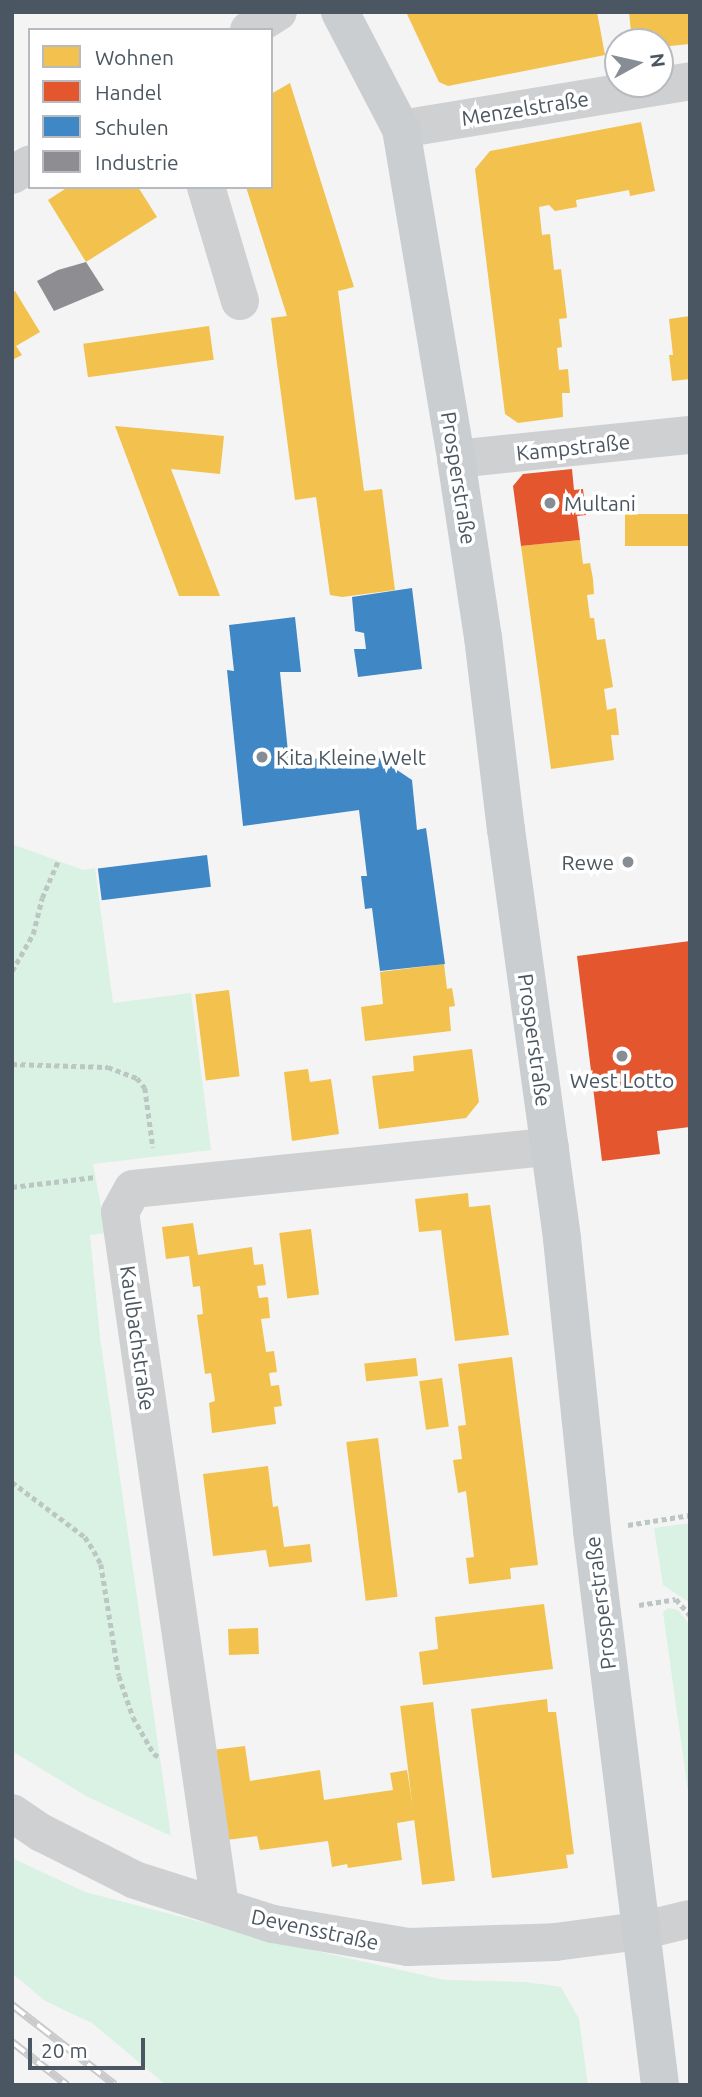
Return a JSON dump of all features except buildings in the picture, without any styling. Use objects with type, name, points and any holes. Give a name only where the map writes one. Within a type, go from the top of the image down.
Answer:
[{"type":"main road","name":"Prosperstraße","points":[[340,12],[401,129],[456,459],[483,637],[507,841],[550,1147],[601,1611],[660,2085]]},
{"type":"street","points":[[252,28],[278,12]]},
{"type":"street","name":"Menzelstraße","points":[[401,129],[690,81]]},
{"type":"street","points":[[12,175],[28,165]]},
{"type":"street","points":[[207,189],[240,301]]},
{"type":"street","name":"Kampstraße","points":[[456,459],[690,435]]},
{"type":"street","points":[[145,1188],[550,1147]]},
{"type":"street","name":"Kaulbachstraße","points":[[145,1188],[120,1212],[220,1906]]},
{"type":"street","name":"Devensstraße","points":[[12,1813],[42,1833],[135,1880],[273,1924],[408,1947],[555,1942],[640,1931],[690,1919]]},
{"type":"path","points":[[12,971],[33,934],[42,898],[58,860]]},
{"type":"path","points":[[12,1064],[108,1067],[141,1081],[145,1088],[145,1188],[114,1174],[12,1187]]},
{"type":"path","points":[[12,1482],[85,1537],[94,1550],[101,1564],[119,1676],[133,1717],[154,1754],[203,1784]]},
{"type":"path","points":[[592,1531],[690,1515]]},
{"type":"path","points":[[601,1611],[676,1599],[690,1615]]},
{"type":"green space","points":[[12,844],[83,870],[95,868],[113,1003],[191,993],[211,1150],[93,1164],[106,1233],[90,1235],[100,1337],[171,1836],[86,1796],[12,1751]]},
{"type":"green space","points":[[690,1523],[690,1603],[663,1585],[654,1528]]},
{"type":"green space","points":[[668,1608],[678,1610],[690,1625],[690,1806],[663,1612]]},
{"type":"green space","points":[[12,1858],[85,1892],[299,1947],[445,1980],[526,1982],[561,1987],[579,2019],[588,2085],[166,2085],[92,2023],[45,2001],[12,1973]]},
{"type":"railway","points":[[12,2005],[115,2085]]},
{"type":"railway","points":[[12,2042],[67,2085]]},
{"type":"place","name":"Multani","points":[[550,503]]},
{"type":"place","name":"Kita Kleine Welt","points":[[262,757]]},
{"type":"place","name":"Rewe","points":[[628,862]]},
{"type":"place","name":"West Lotto","points":[[622,1056]]}]
